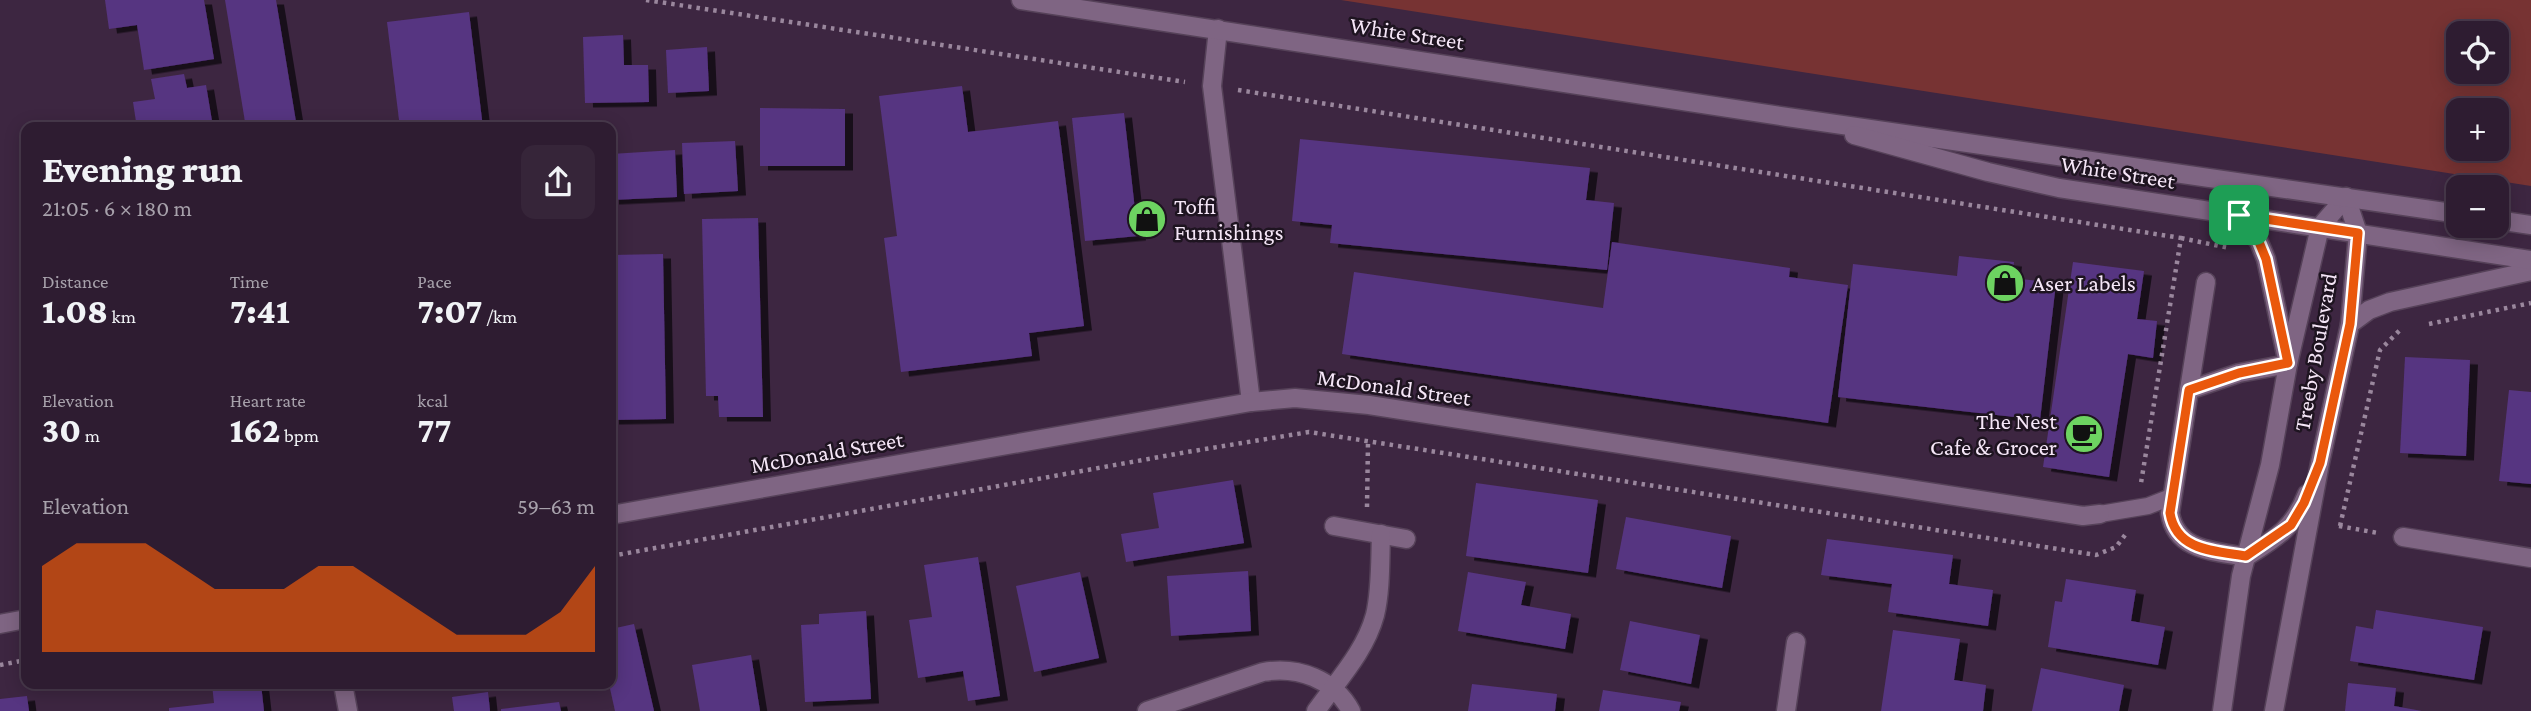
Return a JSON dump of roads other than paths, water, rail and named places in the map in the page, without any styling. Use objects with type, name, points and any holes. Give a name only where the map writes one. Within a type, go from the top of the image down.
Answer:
[{"type":"street","name":"White Street","points":[[1021,0],[1787,117],[2446,212]]},
{"type":"street","points":[[1218,29],[1212,86],[1251,402]]},
{"type":"street","name":"White Street","points":[[1787,117],[2059,188],[2531,260]]},
{"type":"street","name":"Treeby Boulevard","points":[[2222,711],[2237,597],[2270,465],[2288,363],[2320,227],[2346,197]]},
{"type":"street","name":"Treeby Boulevard","points":[[2274,711],[2320,463],[2350,324],[2358,233],[2346,197]]},
{"type":"street","points":[[2189,390],[2239,373],[2288,363],[2266,259],[2259,242],[2239,215]]},
{"type":"street","points":[[2509,222],[2531,225]]},
{"type":"street","points":[[2350,324],[2369,310],[2390,302],[2531,271]]},
{"type":"street","points":[[2206,282],[2171,497],[2171,519],[2175,530],[2182,539],[2203,549],[2246,556],[2291,525],[2304,503],[2320,463]]},
{"type":"street","name":"McDonald Street","points":[[616,514],[1251,402],[1295,398],[1368,405],[2082,516],[2100,514]]},
{"type":"street","points":[[1334,526],[1406,539]]},
{"type":"street","points":[[1316,711],[1355,658],[1372,624],[1378,601],[1373,533]]},
{"type":"street","points":[[2403,537],[2531,558]]},
{"type":"street","points":[[0,624],[21,620]]},
{"type":"street","points":[[1786,711],[1797,642]]},
{"type":"street","points":[[1147,711],[1274,670],[1315,677],[1338,692],[1351,711]]},
{"type":"street","points":[[344,689],[348,711]]},
{"type":"lane","name":"McDonald Street","points":[[2100,514],[2148,506],[2171,497]]},
{"type":"place","name":"Toffi Furnishings","points":[[1147,219]]},
{"type":"place","name":"Aser Labels","points":[[2005,283]]},
{"type":"place","name":"The Nest Cafe & Grocer","points":[[2084,434]]}]
